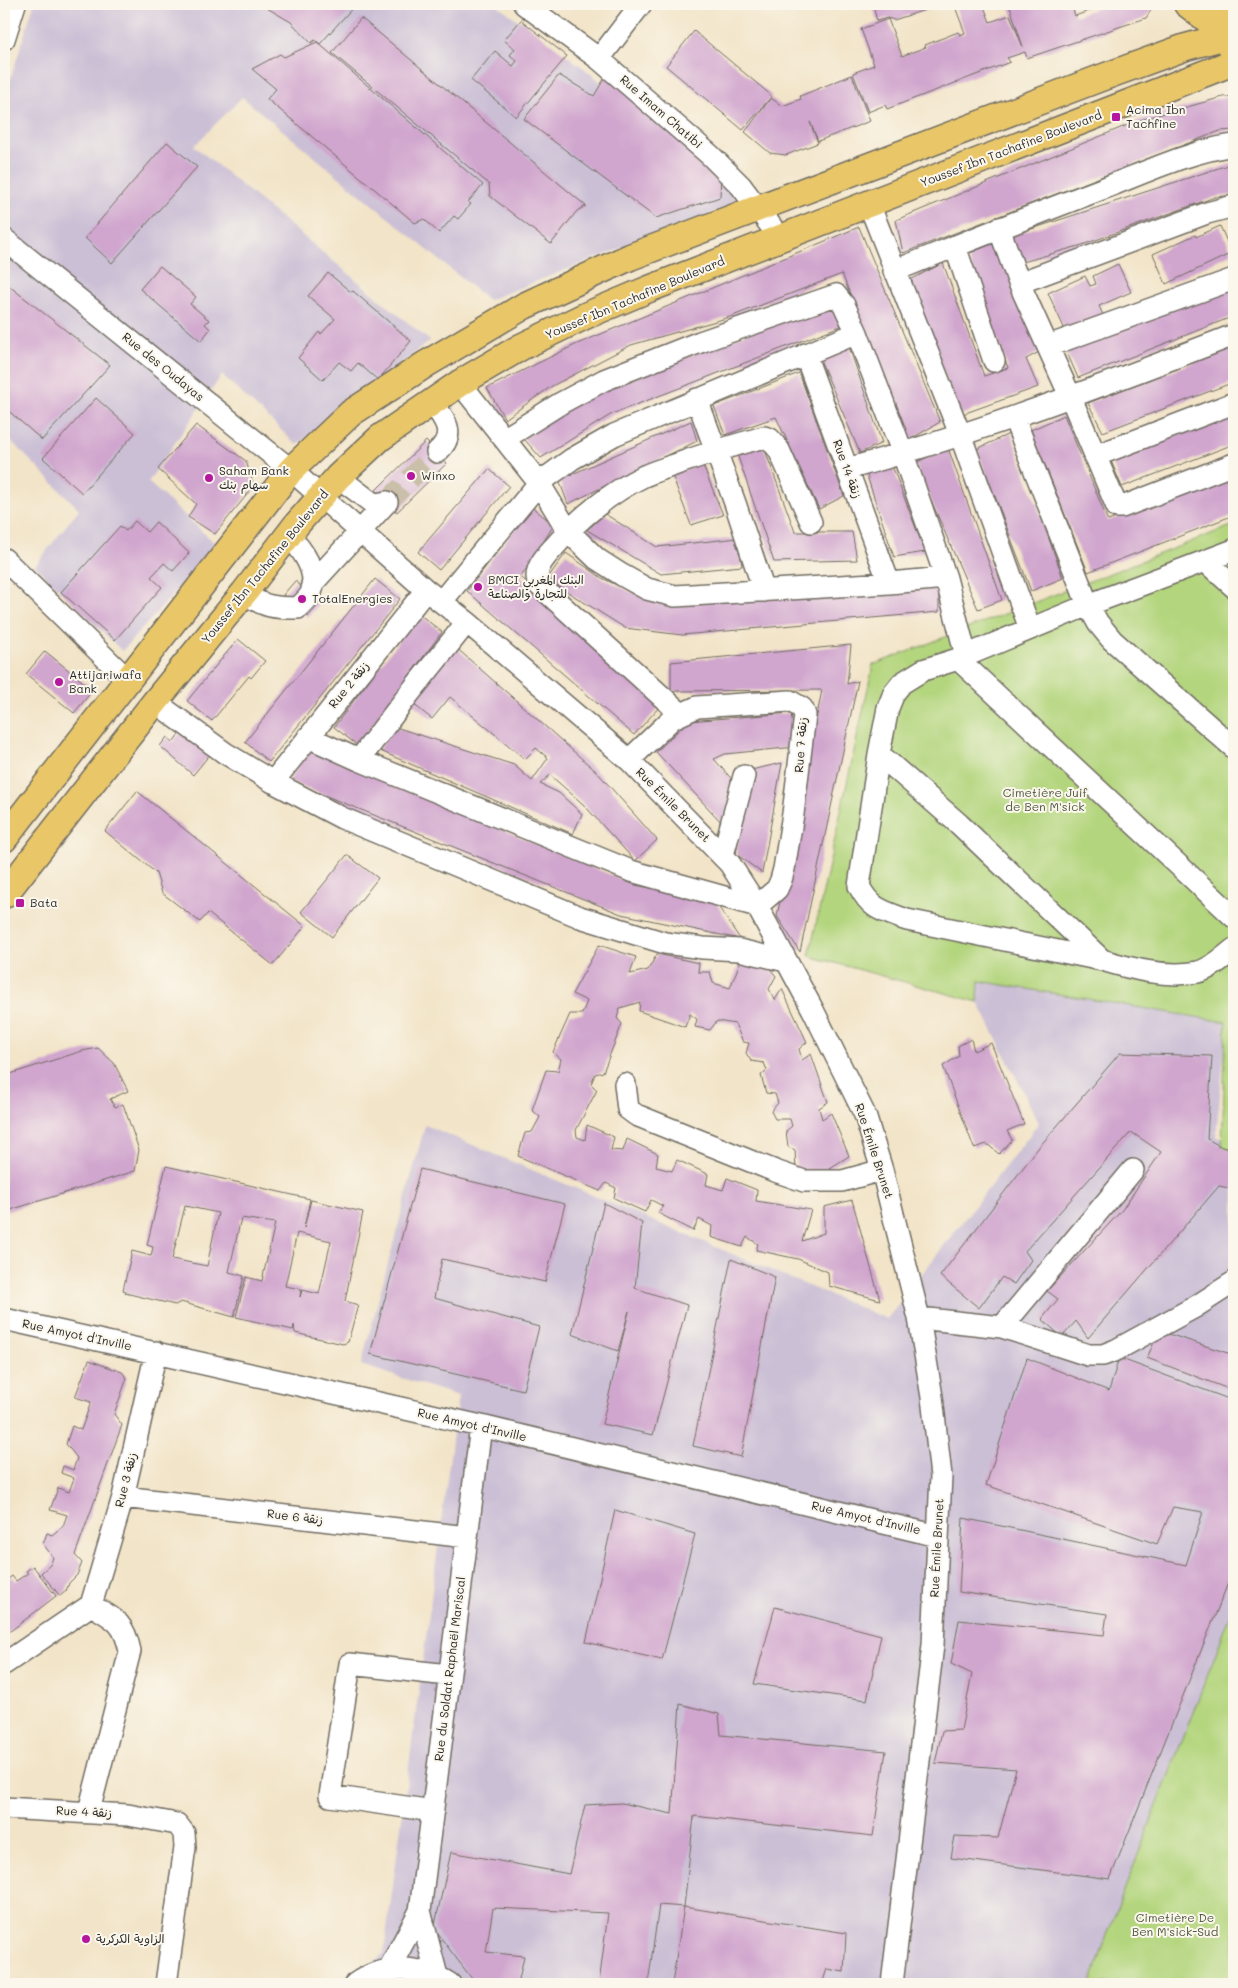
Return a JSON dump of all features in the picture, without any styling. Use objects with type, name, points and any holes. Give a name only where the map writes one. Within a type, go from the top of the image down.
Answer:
[{"type":"main road","points":[[1187,4],[1232,35]]},
{"type":"main road","points":[[1218,4],[1229,10],[1232,35]]},
{"type":"main road","points":[[4,839],[291,470],[351,413],[426,364],[524,306],[630,257],[1098,79],[1186,47],[1232,35]]},
{"type":"main road","name":"Youssef Ibn Tachafine Boulevard","points":[[4,895],[155,702],[320,497],[338,477],[380,438],[431,401],[521,347],[585,316],[780,238],[1234,62]]},
{"type":"street","points":[[4,39],[15,4]]},
{"type":"street","name":"Rue Imam Chatibi","points":[[524,4],[599,59],[710,155],[742,186],[780,238]]},
{"type":"street","points":[[599,59],[641,4]]},
{"type":"street","points":[[894,271],[999,228],[1158,167],[1218,147],[1234,145]]},
{"type":"street","points":[[869,204],[960,434],[1030,629]]},
{"type":"street","points":[[1019,283],[1207,213],[1234,206]]},
{"type":"street","points":[[999,228],[1019,283],[1071,398],[1117,507],[1122,507],[1234,464]]},
{"type":"street","name":"Rue des Oudayas","points":[[4,238],[291,470],[320,497]]},
{"type":"street","points":[[955,246],[994,362]]},
{"type":"street","points":[[1048,346],[1234,279]]},
{"type":"street","points":[[504,439],[561,403],[612,377],[700,342],[833,295],[838,296],[857,333],[903,454],[946,578],[962,658],[1234,918]]},
{"type":"street","name":"Rue 2 زنقة","points":[[273,782],[308,736],[539,483],[572,459],[614,435],[857,333]]},
{"type":"street","points":[[847,469],[903,454],[1014,418],[1234,335]]},
{"type":"street","name":"Rue 14 زنقة","points":[[805,354],[889,583]]},
{"type":"street","points":[[460,383],[539,483],[568,531],[597,559],[647,589],[675,596],[946,578]]},
{"type":"street","points":[[696,399],[735,502],[764,591]]},
{"type":"street","points":[[431,401],[444,418],[448,432],[445,444],[437,452]]},
{"type":"street","points":[[1095,456],[1234,403]]},
{"type":"street","points":[[1014,418],[1088,605],[1098,623],[1112,640],[1234,748]]},
{"type":"street","points":[[680,713],[539,585],[536,578],[538,570],[568,531],[619,491],[645,476],[715,450],[764,437],[770,439],[779,450],[811,522]]},
{"type":"street","points":[[312,584],[387,502],[376,504],[371,502],[338,477]]},
{"type":"street","name":"Rue Émile Brunet","points":[[320,497],[628,760],[723,855],[757,906],[824,1032],[864,1115],[882,1170],[919,1318],[932,1396],[940,1476],[933,1645],[892,1984]]},
{"type":"street","points":[[244,593],[257,602],[272,608],[298,608],[311,594],[310,568],[303,552],[288,535]]},
{"type":"street","points":[[1234,550],[1088,605],[962,658],[923,670],[902,683],[894,693],[888,708],[859,886],[865,899],[877,909],[907,920],[1102,960],[1132,969],[1169,973],[1200,972],[1234,949]]},
{"type":"street","points":[[4,559],[128,680]]},
{"type":"street","points":[[1205,561],[1234,588]]},
{"type":"street","points":[[358,760],[467,622]]},
{"type":"street","name":"Rue 7 زنقة","points":[[628,760],[673,718],[680,713],[697,707],[790,701],[802,708],[805,716],[802,756],[784,869],[777,888],[757,906]]},
{"type":"street","points":[[155,702],[225,753],[273,782],[342,818],[580,917],[665,943],[739,950],[786,961]]},
{"type":"street","points":[[308,736],[358,760],[631,871],[757,906]]},
{"type":"street","points":[[879,754],[959,824],[1102,960]]},
{"type":"street","points":[[723,855],[744,776]]},
{"type":"street","points":[[625,1084],[628,1109],[636,1115],[804,1181],[842,1181],[882,1170]]},
{"type":"street","points":[[1002,1326],[1133,1170]]},
{"type":"street","points":[[919,1318],[1002,1326],[1088,1355],[1103,1355],[1146,1334],[1234,1282]]},
{"type":"street","name":"Rue Amyot d'Inville","points":[[4,1319],[480,1426],[938,1536]]},
{"type":"street","name":"Rue 3 زنقة","points":[[91,1606],[123,1497],[156,1352]]},
{"type":"street","name":"Rue du Soldat Raphaël Mariscal","points":[[389,1969],[420,1911],[480,1426]]},
{"type":"street","name":"Rue 6 زنقة","points":[[123,1497],[467,1537]]},
{"type":"street","points":[[4,1664],[91,1606],[113,1618],[123,1628],[130,1651],[89,1811]]},
{"type":"street","points":[[432,1811],[330,1796],[350,1664],[448,1675]]},
{"type":"street","name":"Rue 4 زنقة","points":[[4,1808],[89,1811],[164,1820],[178,1824],[184,1833],[185,1847],[166,1984]]},
{"type":"street","name":"Rue du Soldat Raphaël Mariscal","points":[[420,1911],[444,1980]]},
{"type":"street","points":[[355,1984],[372,1974],[389,1969],[414,1969],[444,1980]]},
{"type":"shaded area","points":[[34,4],[496,4],[585,69],[732,190],[736,204],[488,300],[242,97],[194,146],[430,341],[297,445],[222,375],[148,482],[217,545],[122,651],[35,566],[79,509],[4,434],[4,100]]},
{"type":"shaded area","points":[[979,981],[1227,1022],[1216,1137],[1234,1142],[1234,1606],[1107,1935],[1091,1984],[348,1984],[384,1953],[458,1396],[361,1365],[425,1125],[887,1319],[1039,1123],[978,1002]]},
{"type":"green space","name":"Cimetière Juif de Ben M'sick","points":[[1234,525],[1234,1150],[1222,1147],[1226,1022],[979,981],[978,1002],[809,956],[873,665]]},
{"type":"green space","name":"Cimetière De Ben M'sick-Sud","points":[[1234,1606],[1234,1984],[1091,1984],[1107,1935]]},
{"type":"building","points":[[270,4],[356,4],[320,44],[315,40],[311,43],[291,22],[267,8]]},
{"type":"building","points":[[877,4],[933,4],[927,6],[928,9],[894,20],[887,18],[877,21],[874,10]]},
{"type":"building","points":[[954,4],[983,4],[990,22],[1010,15],[1023,47],[1009,4],[1071,4],[1075,16],[1100,7],[1093,4],[1155,4],[1146,18],[1027,58],[1025,52],[1007,58],[1010,62],[887,109],[885,105],[868,112],[853,73],[874,65],[861,29],[888,19],[902,56],[958,32],[960,35],[965,33]]},
{"type":"building","points":[[361,18],[586,206],[577,211],[551,244],[490,196],[489,184],[332,53]]},
{"type":"building","points":[[521,20],[567,56],[516,117],[471,80],[495,51],[513,66],[517,61],[510,55],[515,49],[504,40]]},
{"type":"building","points":[[694,31],[772,96],[743,130],[666,66]]},
{"type":"building","points":[[317,42],[483,185],[468,202],[471,204],[458,219],[454,216],[439,233],[424,219],[415,223],[267,99],[276,89],[252,69],[280,54],[284,57]]},
{"type":"building","points":[[607,74],[721,173],[720,197],[656,218],[524,119],[559,75],[594,96]]},
{"type":"building","points":[[852,75],[870,121],[818,141],[810,122],[818,143],[786,155],[770,153],[745,132],[771,98],[782,106],[801,99],[800,96]]},
{"type":"building","points":[[1234,96],[1234,130],[1220,131],[903,253],[896,220],[1140,120],[1223,97]]},
{"type":"building","points":[[167,142],[197,167],[112,263],[85,238]]},
{"type":"building","points":[[1234,163],[1234,195],[1215,197],[1082,245],[1016,264],[1010,236]]},
{"type":"building","points":[[1220,226],[1232,253],[1166,284],[1153,254]]},
{"type":"building","points":[[859,227],[940,422],[909,440],[842,274],[730,317],[631,345],[552,386],[505,419],[487,388],[577,344]]},
{"type":"building","points":[[997,242],[1041,351],[1026,359],[1038,387],[960,415],[908,281],[943,263],[984,376],[1008,368],[967,254]]},
{"type":"building","points":[[1118,264],[1131,292],[1099,306],[1104,317],[1067,334],[1048,293],[1085,276],[1090,286],[1096,284],[1093,276]]},
{"type":"building","points":[[160,266],[196,297],[190,304],[209,320],[205,324],[210,329],[201,341],[140,289]]},
{"type":"building","points":[[328,273],[351,292],[353,291],[411,341],[378,380],[358,363],[351,371],[339,362],[323,380],[298,358],[319,332],[321,334],[335,319],[308,296]]},
{"type":"building","points":[[4,282],[110,365],[42,440],[4,407]]},
{"type":"building","points":[[1234,282],[1234,316],[1078,378],[1065,348]]},
{"type":"building","points":[[831,301],[843,325],[612,414],[541,458],[523,438],[583,397]]},
{"type":"building","points":[[848,344],[882,443],[860,453],[819,357]]},
{"type":"building","points":[[1234,347],[1234,382],[1103,432],[1088,403]]},
{"type":"building","points":[[799,373],[844,496],[819,509],[776,417],[725,435],[714,406]]},
{"type":"building","points":[[96,398],[135,433],[82,493],[43,458]]},
{"type":"building","points":[[1234,412],[1234,444],[1122,487],[1111,461]]},
{"type":"building","points":[[1064,415],[1108,521],[1234,474],[1234,515],[1088,572],[1031,430]]},
{"type":"building","points":[[691,421],[697,441],[568,504],[559,480]]},
{"type":"building","points":[[196,425],[246,461],[254,486],[215,534],[188,517],[196,504],[158,469]]},
{"type":"building","points":[[1011,433],[1063,578],[1031,591],[977,449]]},
{"type":"building","points":[[426,441],[447,463],[397,512],[376,490]]},
{"type":"building","points":[[762,442],[795,532],[852,532],[857,560],[774,562],[736,451]]},
{"type":"building","points":[[948,448],[1002,600],[978,609],[915,463]]},
{"type":"building","points":[[702,463],[723,515],[691,525],[672,475]]},
{"type":"building","points":[[891,463],[925,552],[894,557],[865,470]]},
{"type":"building","points":[[489,469],[509,486],[439,570],[418,552]]},
{"type":"building","points":[[532,507],[554,525],[521,577],[661,705],[634,735],[467,591]]},
{"type":"building","points":[[605,514],[657,547],[738,538],[742,566],[661,574],[587,530]]},
{"type":"building","points":[[135,521],[147,532],[156,522],[189,553],[173,571],[164,563],[151,577],[162,587],[115,640],[61,592],[120,526],[126,531]]},
{"type":"building","points":[[566,553],[602,578],[631,592],[939,584],[939,612],[682,635],[625,628],[547,579]]},
{"type":"building","points":[[375,579],[400,599],[269,762],[245,742]]},
{"type":"building","name":"TotalEnergies","points":[[295,581],[320,603],[308,617],[283,595]]},
{"type":"building","points":[[419,614],[442,632],[357,745],[334,727]]},
{"type":"building","points":[[238,639],[265,661],[251,678],[249,676],[212,721],[187,701]]},
{"type":"building","points":[[453,645],[597,772],[657,840],[635,861],[583,804],[550,775],[540,784],[559,793],[582,814],[573,834],[378,750],[395,727],[514,765],[532,781],[548,758],[536,748],[525,759],[450,697],[432,719],[408,700]]},
{"type":"building","points":[[851,645],[847,684],[858,681],[800,952],[777,916],[822,690],[671,691],[671,662]]},
{"type":"building","points":[[45,651],[93,690],[74,713],[26,674]]},
{"type":"building","points":[[791,713],[796,747],[725,754],[714,759],[736,784],[723,824],[656,752],[688,721]]},
{"type":"building","points":[[183,729],[211,753],[193,775],[160,746],[167,737],[173,742]]},
{"type":"building","points":[[309,749],[635,885],[714,900],[740,939],[621,914],[289,781]]},
{"type":"building","points":[[782,763],[762,873],[736,854],[751,770]]},
{"type":"building","points":[[137,791],[305,926],[273,965],[208,913],[200,922],[162,893],[156,873],[105,831]]},
{"type":"building","points":[[347,855],[378,878],[332,937],[301,912]]},
{"type":"building","points":[[599,945],[636,957],[630,974],[648,970],[657,954],[699,963],[698,972],[710,972],[713,983],[730,988],[744,952],[760,957],[776,976],[769,989],[775,1000],[782,989],[807,1042],[799,1049],[802,1060],[811,1054],[828,1102],[819,1108],[822,1119],[831,1113],[849,1156],[811,1180],[796,1170],[795,1150],[788,1147],[786,1131],[792,1126],[790,1119],[775,1119],[771,1111],[778,1103],[775,1094],[766,1093],[761,1075],[767,1070],[764,1063],[751,1061],[746,1053],[749,1043],[743,1042],[735,1024],[717,1021],[710,1030],[695,1027],[697,1019],[690,1014],[685,1027],[639,1011],[640,1002],[620,1008],[617,1018],[622,1024],[603,1072],[595,1074],[591,1084],[597,1090],[576,1130],[577,1137],[585,1140],[587,1125],[614,1137],[611,1150],[623,1151],[627,1139],[658,1154],[656,1167],[672,1171],[677,1160],[708,1174],[706,1185],[723,1190],[727,1178],[757,1190],[756,1201],[811,1210],[802,1241],[824,1233],[824,1207],[852,1200],[880,1300],[829,1286],[828,1272],[798,1259],[756,1250],[758,1244],[747,1237],[742,1247],[711,1237],[712,1226],[699,1219],[693,1231],[658,1213],[663,1206],[651,1200],[645,1212],[614,1198],[616,1188],[606,1183],[600,1191],[518,1156],[525,1133],[532,1132],[540,1117],[532,1110],[546,1070],[558,1071],[561,1059],[553,1052],[570,1014],[582,1014],[587,1001],[572,994]]},
{"type":"building","points":[[971,1039],[974,1051],[991,1043],[1024,1124],[1007,1131],[1012,1140],[999,1154],[987,1144],[974,1148],[943,1066],[959,1056],[958,1046]]},
{"type":"building","points":[[98,1048],[114,1063],[128,1091],[110,1099],[115,1107],[123,1104],[139,1150],[135,1171],[4,1212],[4,1076],[82,1051]]},
{"type":"building","points":[[1120,1053],[1212,1056],[1207,1139],[1222,1147],[1234,1150],[1234,1189],[1219,1186],[1088,1338],[1076,1321],[1062,1337],[1042,1319],[1058,1299],[1047,1291],[1122,1210],[1161,1152],[1131,1132],[1025,1251],[1031,1260],[1014,1284],[1002,1277],[979,1308],[940,1276],[1039,1147]]},
{"type":"building","points":[[166,1166],[310,1199],[304,1228],[311,1200],[363,1212],[345,1301],[358,1305],[348,1342],[343,1344],[295,1333],[294,1325],[293,1330],[236,1317],[246,1277],[262,1281],[275,1223],[241,1218],[229,1272],[244,1276],[234,1317],[181,1302],[175,1305],[125,1293],[126,1291],[123,1290],[132,1251],[151,1256],[153,1247],[147,1245]],"holes":[[[185,1206],[218,1213],[207,1266],[172,1259]],[[297,1233],[331,1241],[319,1294],[302,1290],[300,1297],[301,1289],[285,1286]]]},
{"type":"building","points":[[420,1169],[565,1204],[545,1282],[442,1259],[434,1298],[539,1327],[523,1390],[370,1354]]},
{"type":"building","points":[[604,1203],[642,1223],[635,1288],[687,1305],[653,1435],[602,1424],[629,1311],[618,1351],[572,1334]]},
{"type":"building","points":[[731,1259],[775,1277],[741,1457],[693,1446]]},
{"type":"building","points":[[1159,1331],[1234,1355],[1234,1391],[1147,1358]]},
{"type":"building","points":[[1027,1358],[1109,1391],[1119,1358],[1234,1401],[1234,1568],[1110,1879],[951,1858],[955,1836],[998,1838],[1016,1769],[935,1763],[942,1731],[961,1730],[972,1674],[951,1664],[959,1620],[1104,1635],[1107,1614],[959,1592],[963,1518],[1186,1565],[1203,1512],[1173,1507],[1157,1544],[986,1485]]},
{"type":"building","points":[[89,1360],[122,1372],[127,1378],[114,1414],[122,1425],[75,1555],[82,1563],[77,1575],[69,1583],[66,1591],[60,1596],[41,1573],[51,1564],[53,1557],[43,1544],[47,1533],[52,1535],[63,1526],[67,1515],[50,1510],[58,1488],[69,1492],[74,1478],[61,1473],[63,1466],[73,1470],[77,1458],[66,1444],[72,1426],[81,1430],[91,1402],[75,1397]]},
{"type":"building","points":[[615,1510],[695,1534],[662,1660],[586,1642]]},
{"type":"building","points":[[33,1566],[56,1596],[4,1636],[4,1597],[6,1596],[4,1582],[12,1576],[16,1581],[28,1573],[26,1571]]},
{"type":"building","points":[[775,1607],[881,1635],[867,1700],[754,1684]]},
{"type":"building","points":[[680,1704],[719,1714],[721,1735],[886,1751],[873,1836],[694,1816],[684,1907],[659,1905],[648,1984],[599,1984],[608,1913],[493,1908],[486,1952],[524,1956],[518,1984],[476,1984],[434,1929],[451,1852],[569,1874],[585,1805],[622,1803],[672,1814]]},
{"type":"building","points":[[684,1907],[846,1933],[844,1972],[827,1969],[822,1984],[672,1984]]},
{"type":"tunnel","points":[[387,502],[437,452]]},
{"type":"place","name":"Acima Ibn Tachfine","points":[[1116,117]]},
{"type":"place","name":"Winxo","points":[[411,476]]},
{"type":"place","name":"Saham Bank سهام بنك","points":[[209,478]]},
{"type":"place","name":"BMCI البنك المغربي للتجارة والصناعة","points":[[478,587]]},
{"type":"place","name":"TotalEnergies","points":[[302,599]]},
{"type":"place","name":"Attijariwafa Bank","points":[[59,682]]},
{"type":"place","name":"Bata","points":[[20,903]]},
{"type":"place","name":"الزاوية الكركرية","points":[[86,1939]]}]
